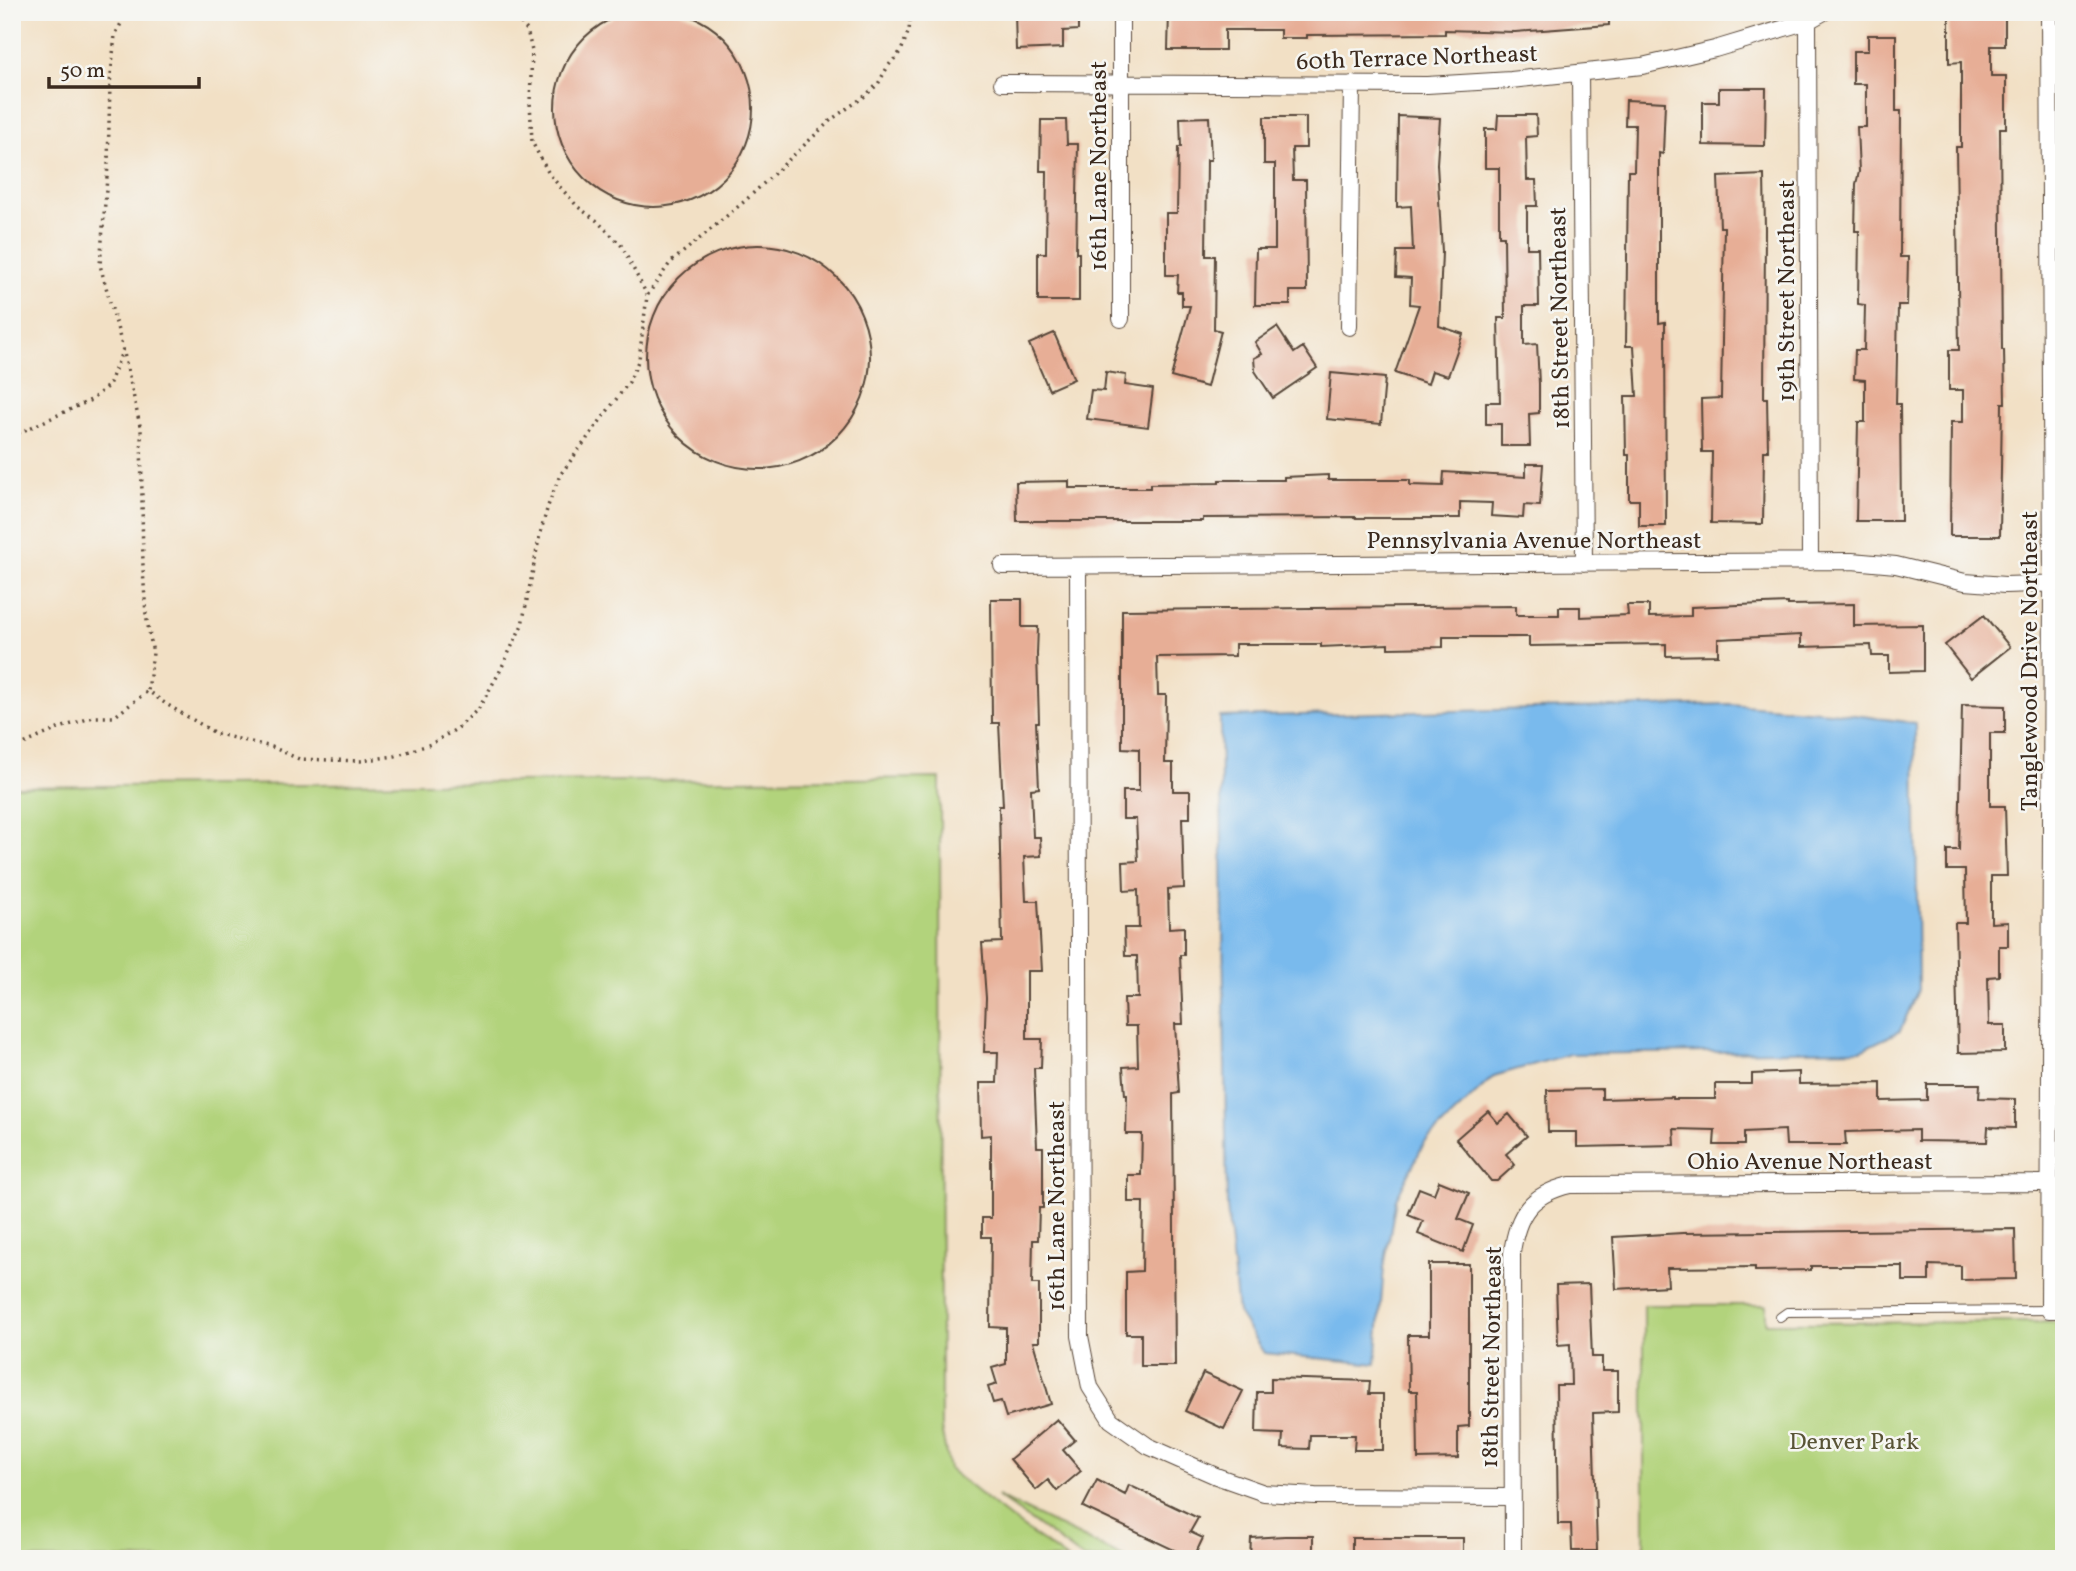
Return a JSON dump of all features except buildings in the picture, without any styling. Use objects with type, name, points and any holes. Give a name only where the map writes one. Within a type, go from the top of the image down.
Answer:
[{"type":"street","name":"16th Lane Northeast","points":[[1121,12],[1121,319]]},
{"type":"street","name":"60th Terrace Northeast","points":[[1002,83],[1427,85],[1580,74],[1642,66],[1703,52],[1808,21],[1824,12]]},
{"type":"street","name":"Tanglewood Drive Northeast","points":[[2049,12],[2058,583],[2051,1183],[2056,1310]]},
{"type":"street","name":"19th Street Northeast","points":[[1808,21],[1810,562]]},
{"type":"street","name":"18th Street Northeast","points":[[1580,74],[1584,563]]},
{"type":"street","points":[[1349,327],[1352,83]]},
{"type":"street","name":"Pennsylvania Avenue Northeast","points":[[1002,566],[1852,561],[1896,565],[1965,582],[2005,585],[2058,583]]},
{"type":"street","name":"16th Lane Northeast","points":[[1079,566],[1080,1336],[1090,1387],[1111,1420],[1148,1446],[1216,1476],[1264,1493],[1315,1496],[1512,1497]]},
{"type":"street","name":"Ohio Avenue Northeast","points":[[1570,1185],[2051,1183]]},
{"type":"street","name":"18th Street Northeast","points":[[1513,1559],[1512,1253],[1520,1218],[1553,1189],[1570,1185]]},
{"type":"lane","points":[[1780,1317],[1787,1312],[2056,1310]]},
{"type":"path","points":[[12,749],[93,717],[114,717],[148,691],[153,653],[145,603],[141,430],[100,265],[114,48],[116,35],[127,12]]},
{"type":"path","points":[[512,12],[527,30],[532,51],[532,142],[548,172],[578,208],[596,220],[621,245],[647,296]]},
{"type":"path","points":[[148,691],[217,734],[272,747],[299,759],[360,761],[395,756],[431,744],[458,728],[479,708],[522,625],[540,534],[560,475],[629,382],[639,359],[647,296],[670,263],[746,200],[832,119],[866,96],[901,51],[909,30],[911,12]]},
{"type":"path","points":[[12,436],[91,400],[109,385],[123,349]]},
{"type":"green space","points":[[940,778],[941,1428],[949,1469],[1011,1519],[1067,1559],[12,1559],[12,787]]},
{"type":"green space","name":"Denver Park","points":[[1644,1305],[1766,1305],[1766,1323],[2064,1322],[2064,1559],[1644,1559]]},
{"type":"green space","points":[[997,1496],[1127,1559],[1084,1559]]},
{"type":"water","points":[[1729,704],[1831,712],[1915,723],[1918,990],[1900,1031],[1861,1050],[1570,1054],[1494,1076],[1424,1143],[1396,1199],[1384,1267],[1376,1364],[1264,1353],[1238,1313],[1227,1207],[1220,717]]}]
